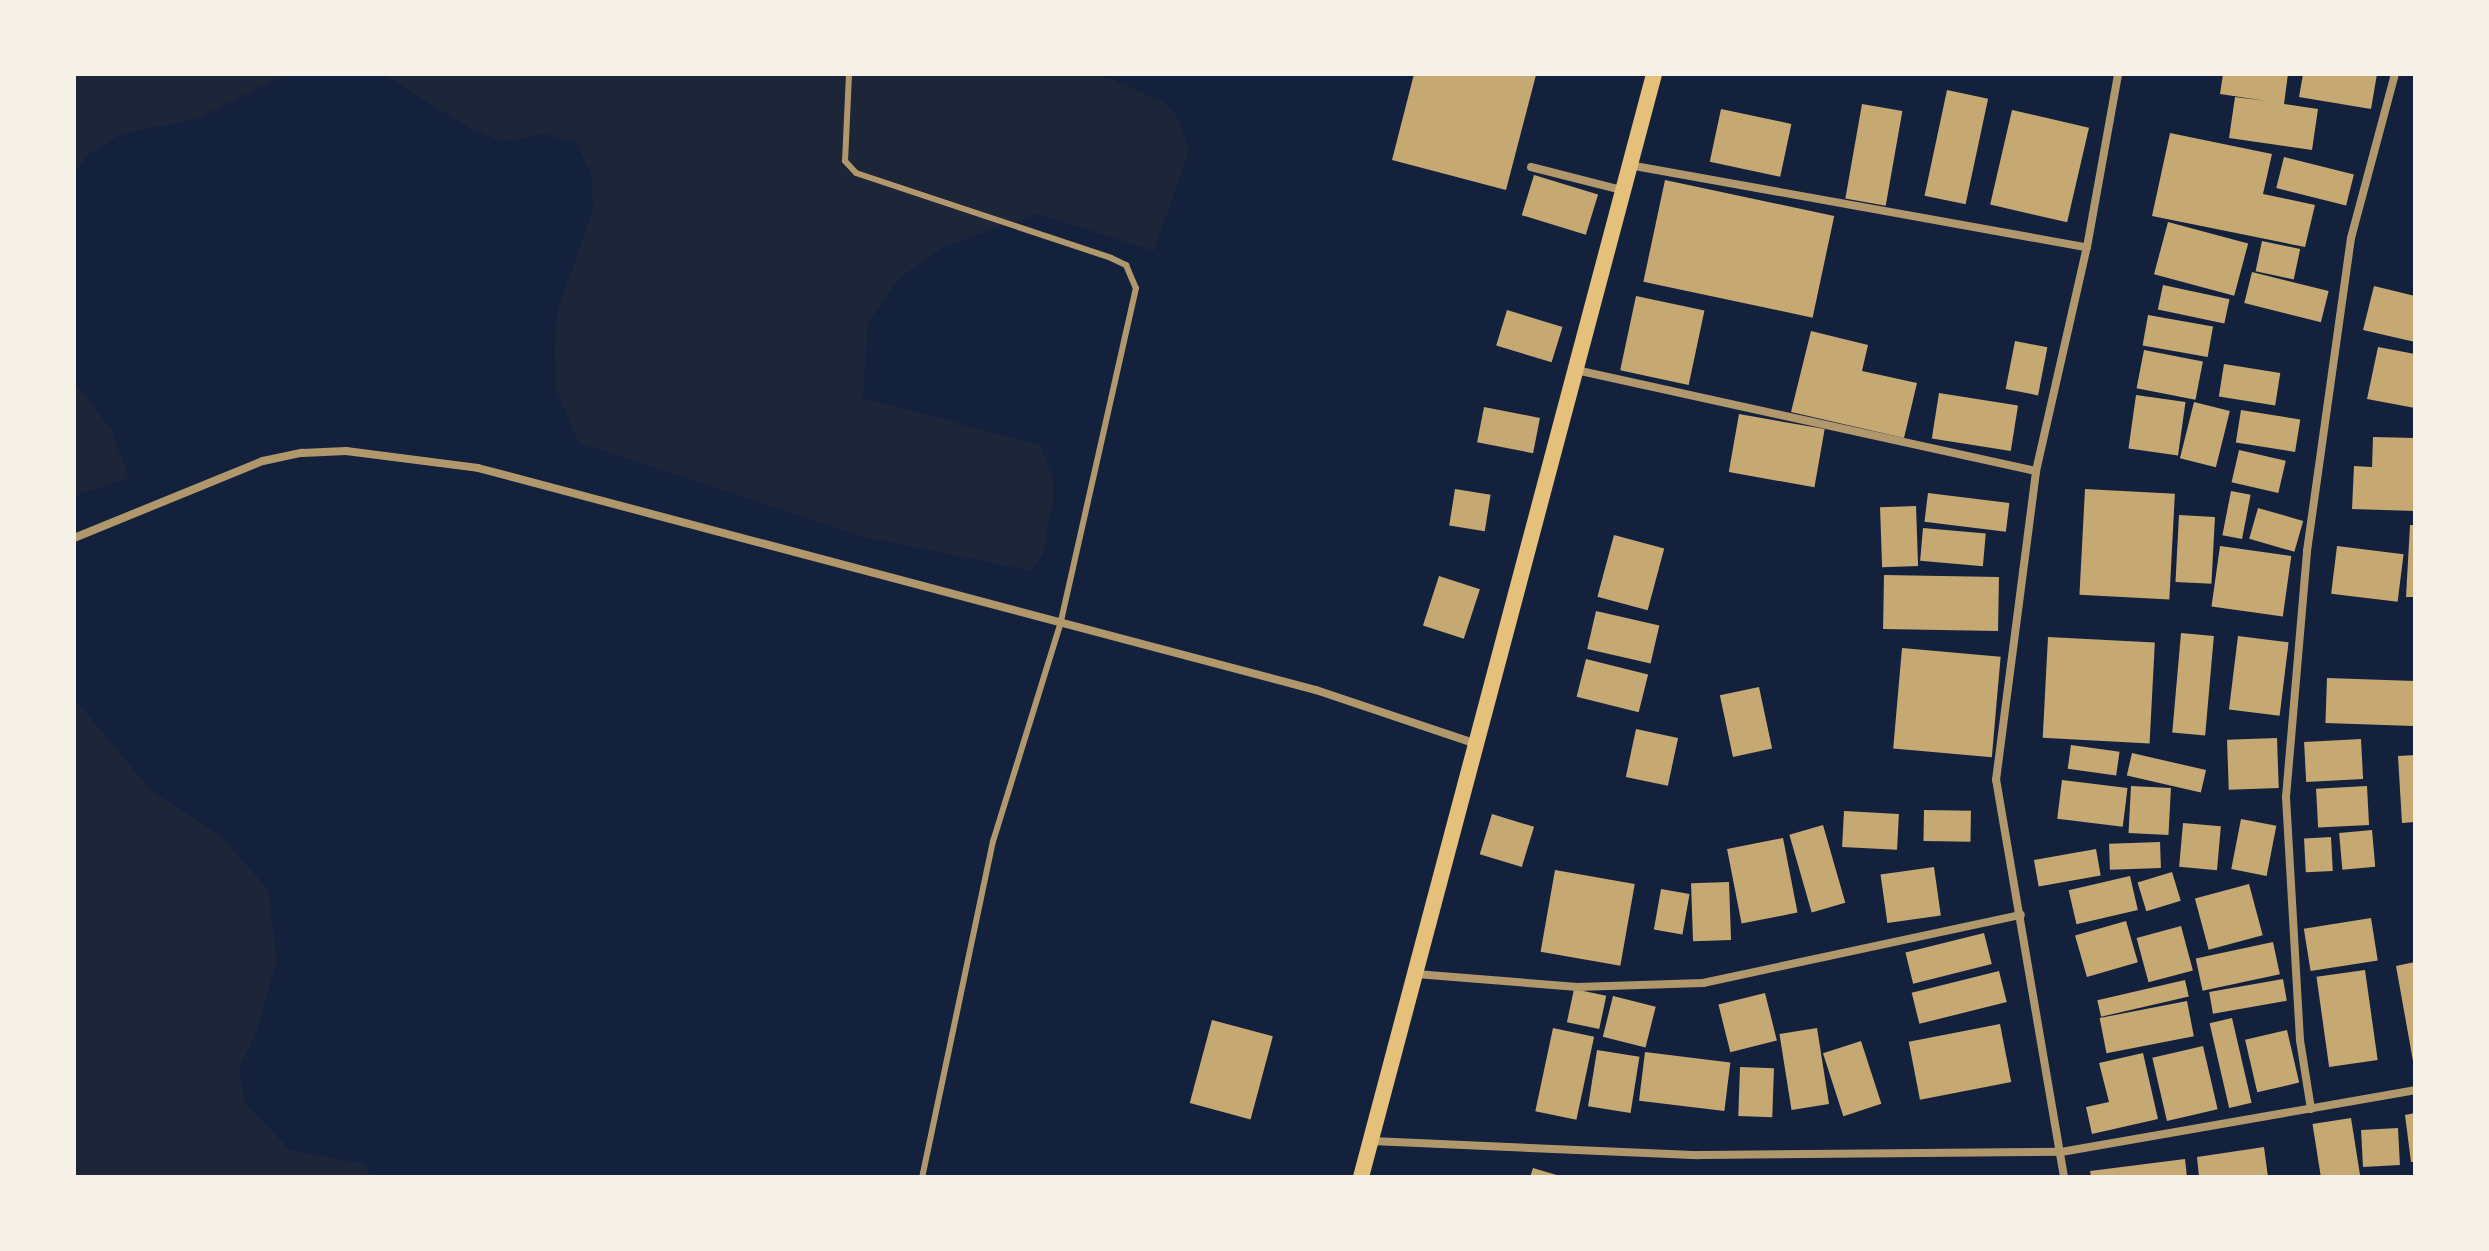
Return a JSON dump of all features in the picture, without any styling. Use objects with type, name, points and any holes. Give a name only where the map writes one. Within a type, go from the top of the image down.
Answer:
[{"type":"main road","points":[[1361,1177],[1654,74]]},
{"type":"street","points":[[2064,1177],[2045,1085],[2021,915],[1996,780],[2036,471],[2087,247],[2118,74]]},
{"type":"street","points":[[2311,1109],[2300,1040],[2289,767],[2307,551],[2351,238],[2395,74]]},
{"type":"street","points":[[1629,165],[2087,247]]},
{"type":"street","points":[[1531,167],[1622,190]]},
{"type":"street","points":[[1576,370],[2036,471]]},
{"type":"street","points":[[74,538],[263,461],[346,451],[478,468],[1060,625],[1316,690],[1476,744]]},
{"type":"street","points":[[1415,974],[1577,987],[1703,983],[2021,915]]},
{"type":"street","points":[[1371,1141],[1699,1155],[2061,1152],[2415,1090]]},
{"type":"lane","points":[[849,74],[845,161],[856,173],[1111,258],[1126,265],[1135,280],[1060,625],[993,841],[922,1177]]},
{"type":"shaded area","points":[[74,74],[287,74],[197,119],[120,134],[89,154],[74,173]]},
{"type":"shaded area","points":[[383,74],[1099,74],[1163,102],[1176,115],[1189,150],[1154,251],[1038,214],[946,246],[899,278],[868,323],[863,398],[1040,445],[1053,479],[1053,500],[1043,555],[1031,571],[864,537],[578,442],[556,388],[555,350],[557,313],[593,210],[591,174],[576,142],[543,134],[502,142],[466,126]]},
{"type":"shaded area","points":[[74,381],[111,429],[129,478],[74,496]]},
{"type":"shaded area","points":[[74,698],[151,791],[217,833],[268,889],[277,961],[255,1035],[239,1068],[245,1103],[290,1150],[365,1164],[371,1177],[74,1177]]},
{"type":"building","points":[[1414,74],[1536,75],[1506,190],[1392,160]]},
{"type":"building","points":[[2223,74],[2288,74],[2284,104],[2318,109],[2312,150],[2229,138],[2235,97],[2267,101],[2220,94]]},
{"type":"building","points":[[2303,74],[2377,74],[2371,109],[2299,97]]},
{"type":"building","points":[[1947,90],[1988,99],[1966,204],[1925,196]]},
{"type":"building","points":[[1862,104],[1902,111],[1886,206],[1845,199]]},
{"type":"building","points":[[1721,109],[1791,124],[1780,177],[1710,162]]},
{"type":"building","points":[[2012,110],[2089,128],[2067,222],[1990,205]]},
{"type":"building","points":[[2170,133],[2272,154],[2263,194],[2315,205],[2305,247],[2152,216]]},
{"type":"building","points":[[2284,157],[2354,174],[2346,205],[2276,188]]},
{"type":"building","points":[[1534,175],[1598,195],[1586,235],[1522,215]]},
{"type":"building","points":[[1665,180],[1834,216],[1813,318],[1643,282]]},
{"type":"building","points":[[2168,222],[2248,243],[2234,296],[2154,274]]},
{"type":"building","points":[[2262,241],[2300,249],[2294,279],[2256,271]]},
{"type":"building","points":[[2252,272],[2329,291],[2321,322],[2244,303]]},
{"type":"building","points":[[2163,285],[2230,299],[2224,324],[2158,309]]},
{"type":"building","points":[[2374,286],[2415,296],[2415,342],[2363,330]]},
{"type":"building","points":[[1636,296],[1704,311],[1689,385],[1620,370]]},
{"type":"building","points":[[1507,310],[1562,327],[1552,362],[1496,345]]},
{"type":"building","points":[[2148,315],[2213,326],[2208,357],[2143,346]]},
{"type":"building","points":[[1811,331],[1868,345],[1862,371],[1917,383],[1904,438],[1791,412]]},
{"type":"building","points":[[2015,341],[2047,347],[2038,395],[2006,389]]},
{"type":"building","points":[[2378,347],[2415,354],[2415,408],[2367,399]]},
{"type":"building","points":[[2144,350],[2203,361],[2195,400],[2137,388]]},
{"type":"building","points":[[2224,364],[2280,373],[2275,406],[2219,397]]},
{"type":"building","points":[[1939,393],[2018,406],[2011,451],[1932,438]]},
{"type":"building","points":[[2136,395],[2186,402],[2178,455],[2128,448]]},
{"type":"building","points":[[2194,402],[2230,411],[2216,467],[2180,458]]},
{"type":"building","points":[[1484,407],[1540,418],[1533,453],[1477,442]]},
{"type":"building","points":[[2241,410],[2300,419],[2295,452],[2236,443]]},
{"type":"building","points":[[1739,414],[1825,429],[1814,487],[1729,472]]},
{"type":"building","points":[[2373,437],[2415,438],[2415,511],[2352,509],[2354,466],[2372,467]]},
{"type":"building","points":[[2239,450],[2286,461],[2278,493],[2232,482]]},
{"type":"building","points":[[1455,489],[1491,495],[1485,531],[1449,526]]},
{"type":"building","points":[[2085,489],[2175,494],[2169,600],[2079,595]]},
{"type":"building","points":[[2231,491],[2251,495],[2242,539],[2222,535]]},
{"type":"building","points":[[1928,493],[2009,503],[2006,532],[1924,522]]},
{"type":"building","points":[[1916,506],[1918,566],[1882,567],[1880,507]]},
{"type":"building","points":[[2258,508],[2303,521],[2294,552],[2249,539]]},
{"type":"building","points":[[2179,515],[2215,517],[2211,584],[2175,582]]},
{"type":"building","points":[[2410,525],[2415,525],[2415,597],[2406,597]]},
{"type":"building","points":[[1923,528],[1986,533],[1983,566],[1920,561]]},
{"type":"building","points":[[1614,535],[1664,548],[1648,610],[1597,597]]},
{"type":"building","points":[[2220,546],[2291,556],[2283,616],[2212,606]]},
{"type":"building","points":[[2337,546],[2404,554],[2398,602],[2331,594]]},
{"type":"building","points":[[1884,575],[1999,577],[1998,631],[1883,629]]},
{"type":"building","points":[[1439,576],[1480,589],[1464,639],[1423,625]]},
{"type":"building","points":[[1596,611],[1659,626],[1651,664],[1587,649]]},
{"type":"building","points":[[2181,633],[2214,636],[2205,735],[2172,733]]},
{"type":"building","points":[[2238,636],[2289,642],[2280,716],[2229,709]]},
{"type":"building","points":[[2048,637],[2155,643],[2150,743],[2043,738]]},
{"type":"building","points":[[1902,648],[2001,657],[1992,757],[1893,749]]},
{"type":"building","points":[[1586,659],[1648,674],[1639,712],[1577,697]]},
{"type":"building","points":[[2327,678],[2415,681],[2413,726],[2325,723]]},
{"type":"building","points":[[1759,687],[1772,749],[1733,757],[1720,695]]},
{"type":"building","points":[[1636,729],[1678,738],[1668,786],[1626,777]]},
{"type":"building","points":[[2277,738],[2279,788],[2229,790],[2227,740]]},
{"type":"building","points":[[2361,739],[2363,779],[2306,782],[2304,742]]},
{"type":"building","points":[[2071,745],[2120,752],[2116,776],[2068,769]]},
{"type":"building","points":[[2132,753],[2206,770],[2201,793],[2127,775]]},
{"type":"building","points":[[2415,755],[2415,822],[2402,823],[2398,756]]},
{"type":"building","points":[[2062,780],[2128,788],[2123,827],[2057,819]]},
{"type":"building","points":[[2131,786],[2171,788],[2168,835],[2129,833]]},
{"type":"building","points":[[2367,786],[2369,825],[2318,828],[2316,789]]},
{"type":"building","points":[[1924,810],[1971,811],[1970,842],[1923,841]]},
{"type":"building","points":[[1844,811],[1899,814],[1897,850],[1842,847]]},
{"type":"building","points":[[1492,814],[1534,827],[1522,867],[1480,854]]},
{"type":"building","points":[[2241,819],[2276,826],[2267,876],[2231,869]]},
{"type":"building","points":[[2183,823],[2221,826],[2217,870],[2179,867]]},
{"type":"building","points":[[1823,825],[1845,903],[1812,913],[1789,835]]},
{"type":"building","points":[[2372,830],[2375,867],[2342,870],[2339,833]]},
{"type":"building","points":[[2331,837],[2333,871],[2306,872],[2304,838]]},
{"type":"building","points":[[1783,838],[1798,913],[1742,923],[1727,849]]},
{"type":"building","points":[[2160,842],[2161,868],[2110,870],[2109,844]]},
{"type":"building","points":[[2096,849],[2101,876],[2039,887],[2034,860]]},
{"type":"building","points":[[1934,867],[1941,916],[1887,923],[1881,875]]},
{"type":"building","points":[[1555,870],[1635,884],[1620,966],[1541,952]]},
{"type":"building","points":[[2172,872],[2181,901],[2146,911],[2138,883]]},
{"type":"building","points":[[2130,876],[2138,910],[2076,924],[2069,890]]},
{"type":"building","points":[[1729,882],[1731,940],[1693,941],[1691,883]]},
{"type":"building","points":[[2249,884],[2263,935],[2209,950],[2195,898]]},
{"type":"building","points":[[1661,889],[1690,894],[1682,934],[1654,929]]},
{"type":"building","points":[[2371,918],[2378,960],[2311,971],[2304,929]]},
{"type":"building","points":[[2126,921],[2138,962],[2087,977],[2075,936]]},
{"type":"building","points":[[2181,926],[2193,970],[2148,982],[2137,938]]},
{"type":"building","points":[[1984,933],[1992,964],[1913,984],[1905,953]]},
{"type":"building","points":[[2273,942],[2280,974],[2203,991],[2196,958]]},
{"type":"building","points":[[2415,962],[2415,1061],[2413,1061],[2396,966]]},
{"type":"building","points":[[2365,970],[2378,1060],[2329,1067],[2316,977]]},
{"type":"building","points":[[1999,971],[2007,1002],[1919,1024],[1912,993]]},
{"type":"building","points":[[2283,979],[2287,1001],[2213,1014],[2209,992]]},
{"type":"building","points":[[2185,980],[2189,997],[2101,1017],[2097,1000]]},
{"type":"building","points":[[1574,989],[1606,996],[1599,1029],[1567,1022]]},
{"type":"building","points":[[1765,993],[1777,1041],[1730,1052],[1718,1005]]},
{"type":"building","points":[[1613,996],[1656,1007],[1646,1047],[1603,1037]]},
{"type":"building","points":[[2187,1001],[2194,1036],[2107,1053],[2100,1018]]},
{"type":"building","points":[[2232,1018],[2252,1103],[2229,1108],[2210,1023]]},
{"type":"building","points":[[1212,1020],[1273,1036],[1251,1119],[1190,1103]]},
{"type":"building","points":[[2000,1024],[2011,1082],[1920,1100],[1909,1042]]},
{"type":"building","points":[[1553,1028],[1594,1037],[1576,1120],[1535,1111]]},
{"type":"building","points":[[1817,1028],[1829,1104],[1792,1110],[1779,1034]]},
{"type":"building","points":[[2287,1030],[2299,1083],[2257,1092],[2245,1040]]},
{"type":"building","points":[[1861,1041],[1881,1104],[1843,1116],[1823,1053]]},
{"type":"building","points":[[2203,1046],[2218,1109],[2167,1121],[2152,1058]]},
{"type":"building","points":[[1597,1050],[1639,1057],[1631,1113],[1588,1106]]},
{"type":"building","points":[[1645,1052],[1730,1062],[1724,1111],[1639,1101]]},
{"type":"building","points":[[2143,1053],[2158,1119],[2092,1134],[2086,1107],[2109,1102],[2099,1063]]},
{"type":"building","points":[[1740,1067],[1774,1068],[1772,1117],[1738,1116]]},
{"type":"building","points":[[2415,1113],[2415,1162],[2411,1162],[2405,1115]]},
{"type":"building","points":[[2351,1118],[2360,1177],[2321,1177],[2312,1124]]},
{"type":"building","points":[[2398,1128],[2400,1165],[2363,1167],[2361,1130]]},
{"type":"building","points":[[2264,1147],[2268,1177],[2199,1177],[2197,1157]]},
{"type":"building","points":[[2185,1159],[2187,1177],[2091,1177],[2090,1171]]},
{"type":"building","points":[[1533,1168],[1560,1176],[1560,1177],[1530,1177]]}]
